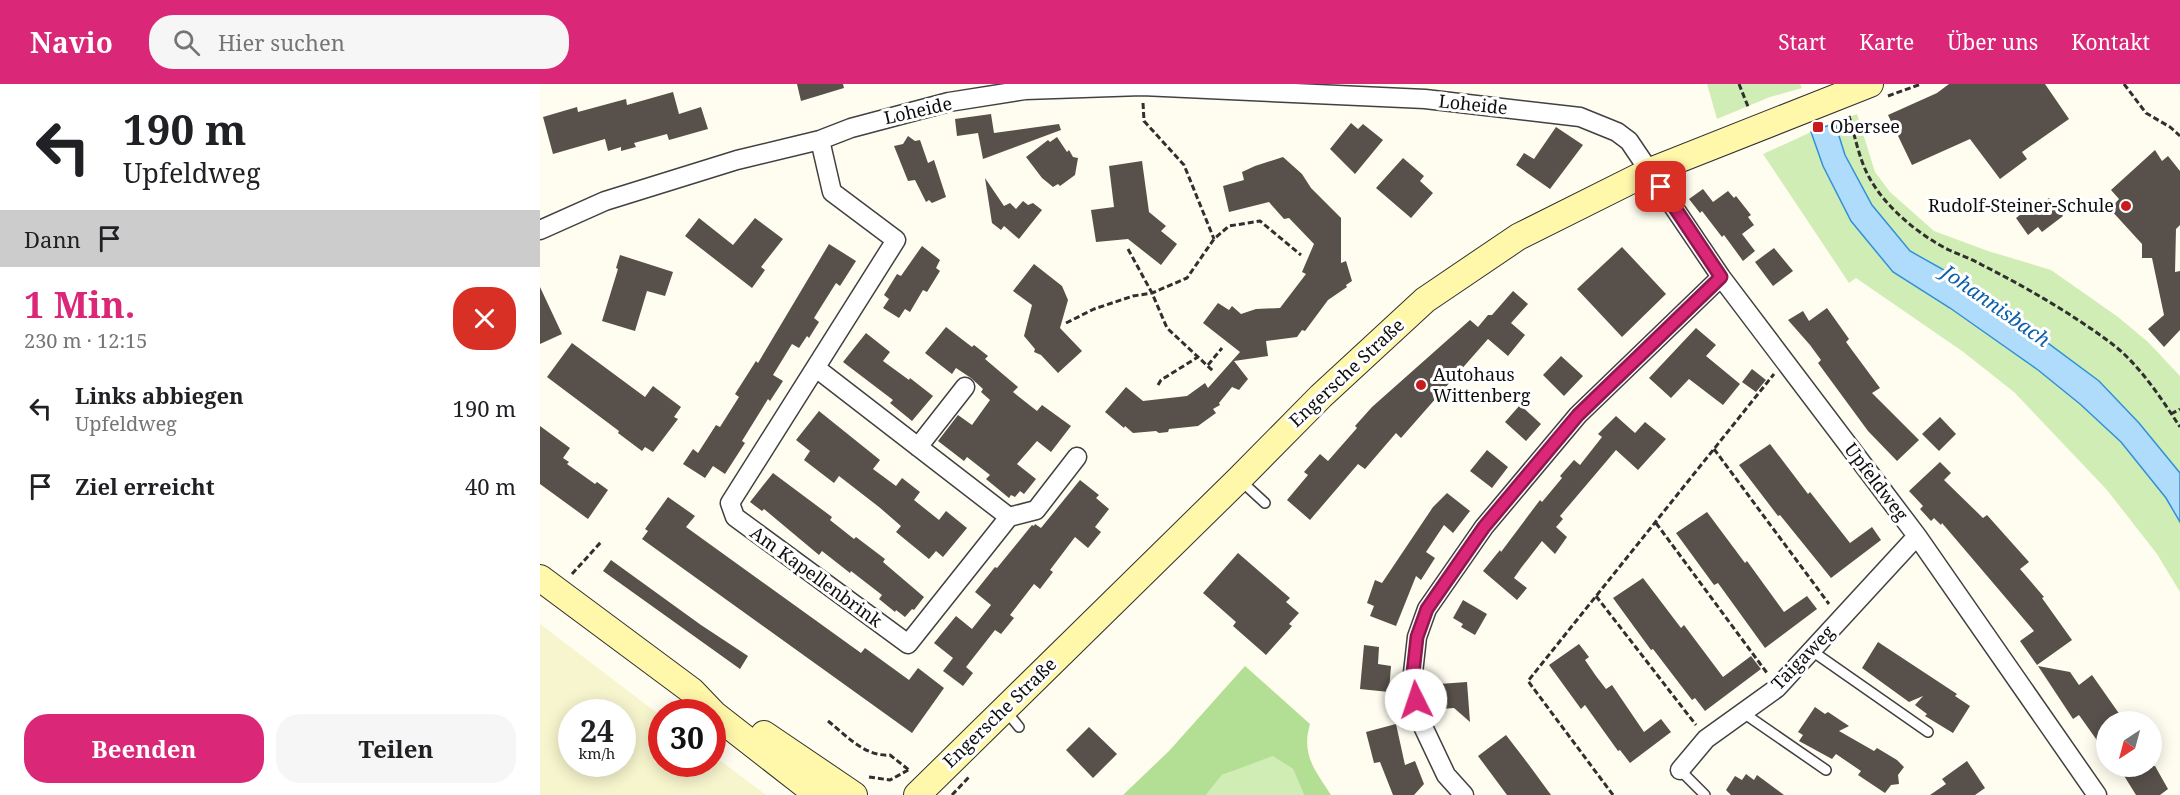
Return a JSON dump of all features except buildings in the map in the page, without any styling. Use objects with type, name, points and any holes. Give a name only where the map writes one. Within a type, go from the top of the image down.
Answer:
[{"type":"main road","name":"Engersche Straße","points":[[917,795],[1012,718],[1321,396],[1425,300],[1518,237],[1650,171],[1754,122],[1857,95]]},
{"type":"main road","points":[[548,584],[692,691],[714,714],[818,795]]},
{"type":"main road","points":[[692,691],[720,704],[858,785]]},
{"type":"street","name":"Loheide","points":[[540,230],[605,201],[737,160],[820,140],[851,128],[949,102],[1025,90],[1142,86],[1425,99],[1580,117],[1617,132],[1629,141],[1650,171]]},
{"type":"street","name":"Am Kapellenbrink","points":[[820,140],[832,192],[896,240],[730,503],[735,517],[908,644],[1009,518]]},
{"type":"street","name":"Upfeldweg","points":[[1650,171],[1721,277],[1917,536],[2095,794]]},
{"type":"street","points":[[1464,795],[1446,775],[1419,718],[1412,682],[1417,637],[1427,609],[1484,527],[1578,415],[1721,277]]},
{"type":"street","points":[[816,368],[1009,518],[1036,510],[1077,457]]},
{"type":"street","points":[[918,447],[965,387]]},
{"type":"street","name":"Taigaweg","points":[[1680,771],[1706,739],[1777,688],[1917,536]]},
{"type":"lane","points":[[1239,479],[1265,503]]},
{"type":"lane","points":[[1812,651],[1929,732]]},
{"type":"lane","points":[[1742,712],[1826,770]]},
{"type":"lane","points":[[1680,771],[1705,795]]},
{"type":"path","points":[[1739,84],[1754,122]]},
{"type":"path","points":[[2124,84],[2146,113],[2170,127],[2180,136]]},
{"type":"path","points":[[1142,86],[1144,121],[1184,165],[1214,239]]},
{"type":"path","points":[[1857,95],[1869,177],[1884,198],[1930,239],[1982,264],[2078,320],[2113,344],[2144,376],[2180,427]]},
{"type":"path","points":[[1066,323],[1094,309],[1133,296],[1152,293],[1187,278],[1214,239],[1228,226],[1260,221],[1301,255]]},
{"type":"path","points":[[1128,249],[1152,293],[1167,328],[1213,371]]},
{"type":"path","points":[[1208,365],[1222,348]]},
{"type":"path","points":[[1158,385],[1161,380],[1198,357]]},
{"type":"path","points":[[1613,795],[1528,681],[1784,361]]},
{"type":"path","points":[[2172,414],[2180,409]]},
{"type":"path","points":[[1714,449],[1840,619]]},
{"type":"path","points":[[1656,523],[1777,688]]},
{"type":"path","points":[[548,584],[601,542]]},
{"type":"path","points":[[1596,596],[1706,739]]},
{"type":"path","points":[[828,721],[869,753],[890,755],[909,770]]},
{"type":"path","points":[[858,785],[872,778],[890,780],[909,770],[917,762]]},
{"type":"shaded area","points":[[540,624],[648,706],[648,777],[726,777],[726,765],[766,795],[540,795]]},
{"type":"green space","points":[[1707,84],[1800,84],[1802,88],[1770,97],[1717,119]]},
{"type":"green space","points":[[1857,114],[1875,172],[1890,192],[1934,231],[1988,251],[2051,270],[2118,317],[2148,342],[2180,376],[2180,473],[2139,423],[2099,381],[1967,283],[1910,251],[1872,205],[1845,155],[1835,123]]},
{"type":"green space","points":[[1811,132],[1823,166],[1851,221],[1893,272],[1950,308],[2038,370],[2080,404],[2121,442],[2166,498],[2180,522],[2180,592],[2157,554],[2107,490],[2014,392],[1962,351],[1856,278],[1849,283],[1763,154]]},
{"type":"green space","points":[[1245,666],[1310,724],[1308,753],[1315,770],[1331,795],[1304,795],[1293,769],[1273,756],[1222,775],[1206,795],[1123,795],[1169,751]]},
{"type":"green space","points":[[1273,755],[1293,769],[1304,795],[1206,795],[1222,775]]},
{"type":"water","name":"Johannisbach","points":[[1835,123],[1845,155],[1872,205],[1910,251],[1967,283],[2099,381],[2139,423],[2180,473],[2180,522],[2166,498],[2121,442],[2080,404],[2038,370],[1950,308],[1893,272],[1851,221],[1823,166],[1811,132]]},
{"type":"place","name":"Obersee","points":[[1818,127]]},
{"type":"place","name":"Rudolf-Steiner-Schule","points":[[2126,206]]},
{"type":"place","name":"Autohaus Wittenberg","points":[[1421,385]]},
{"type":"route","points":[[1416,700],[1412,682],[1417,637],[1427,609],[1484,527],[1578,415],[1721,277],[1661,187]]}]
